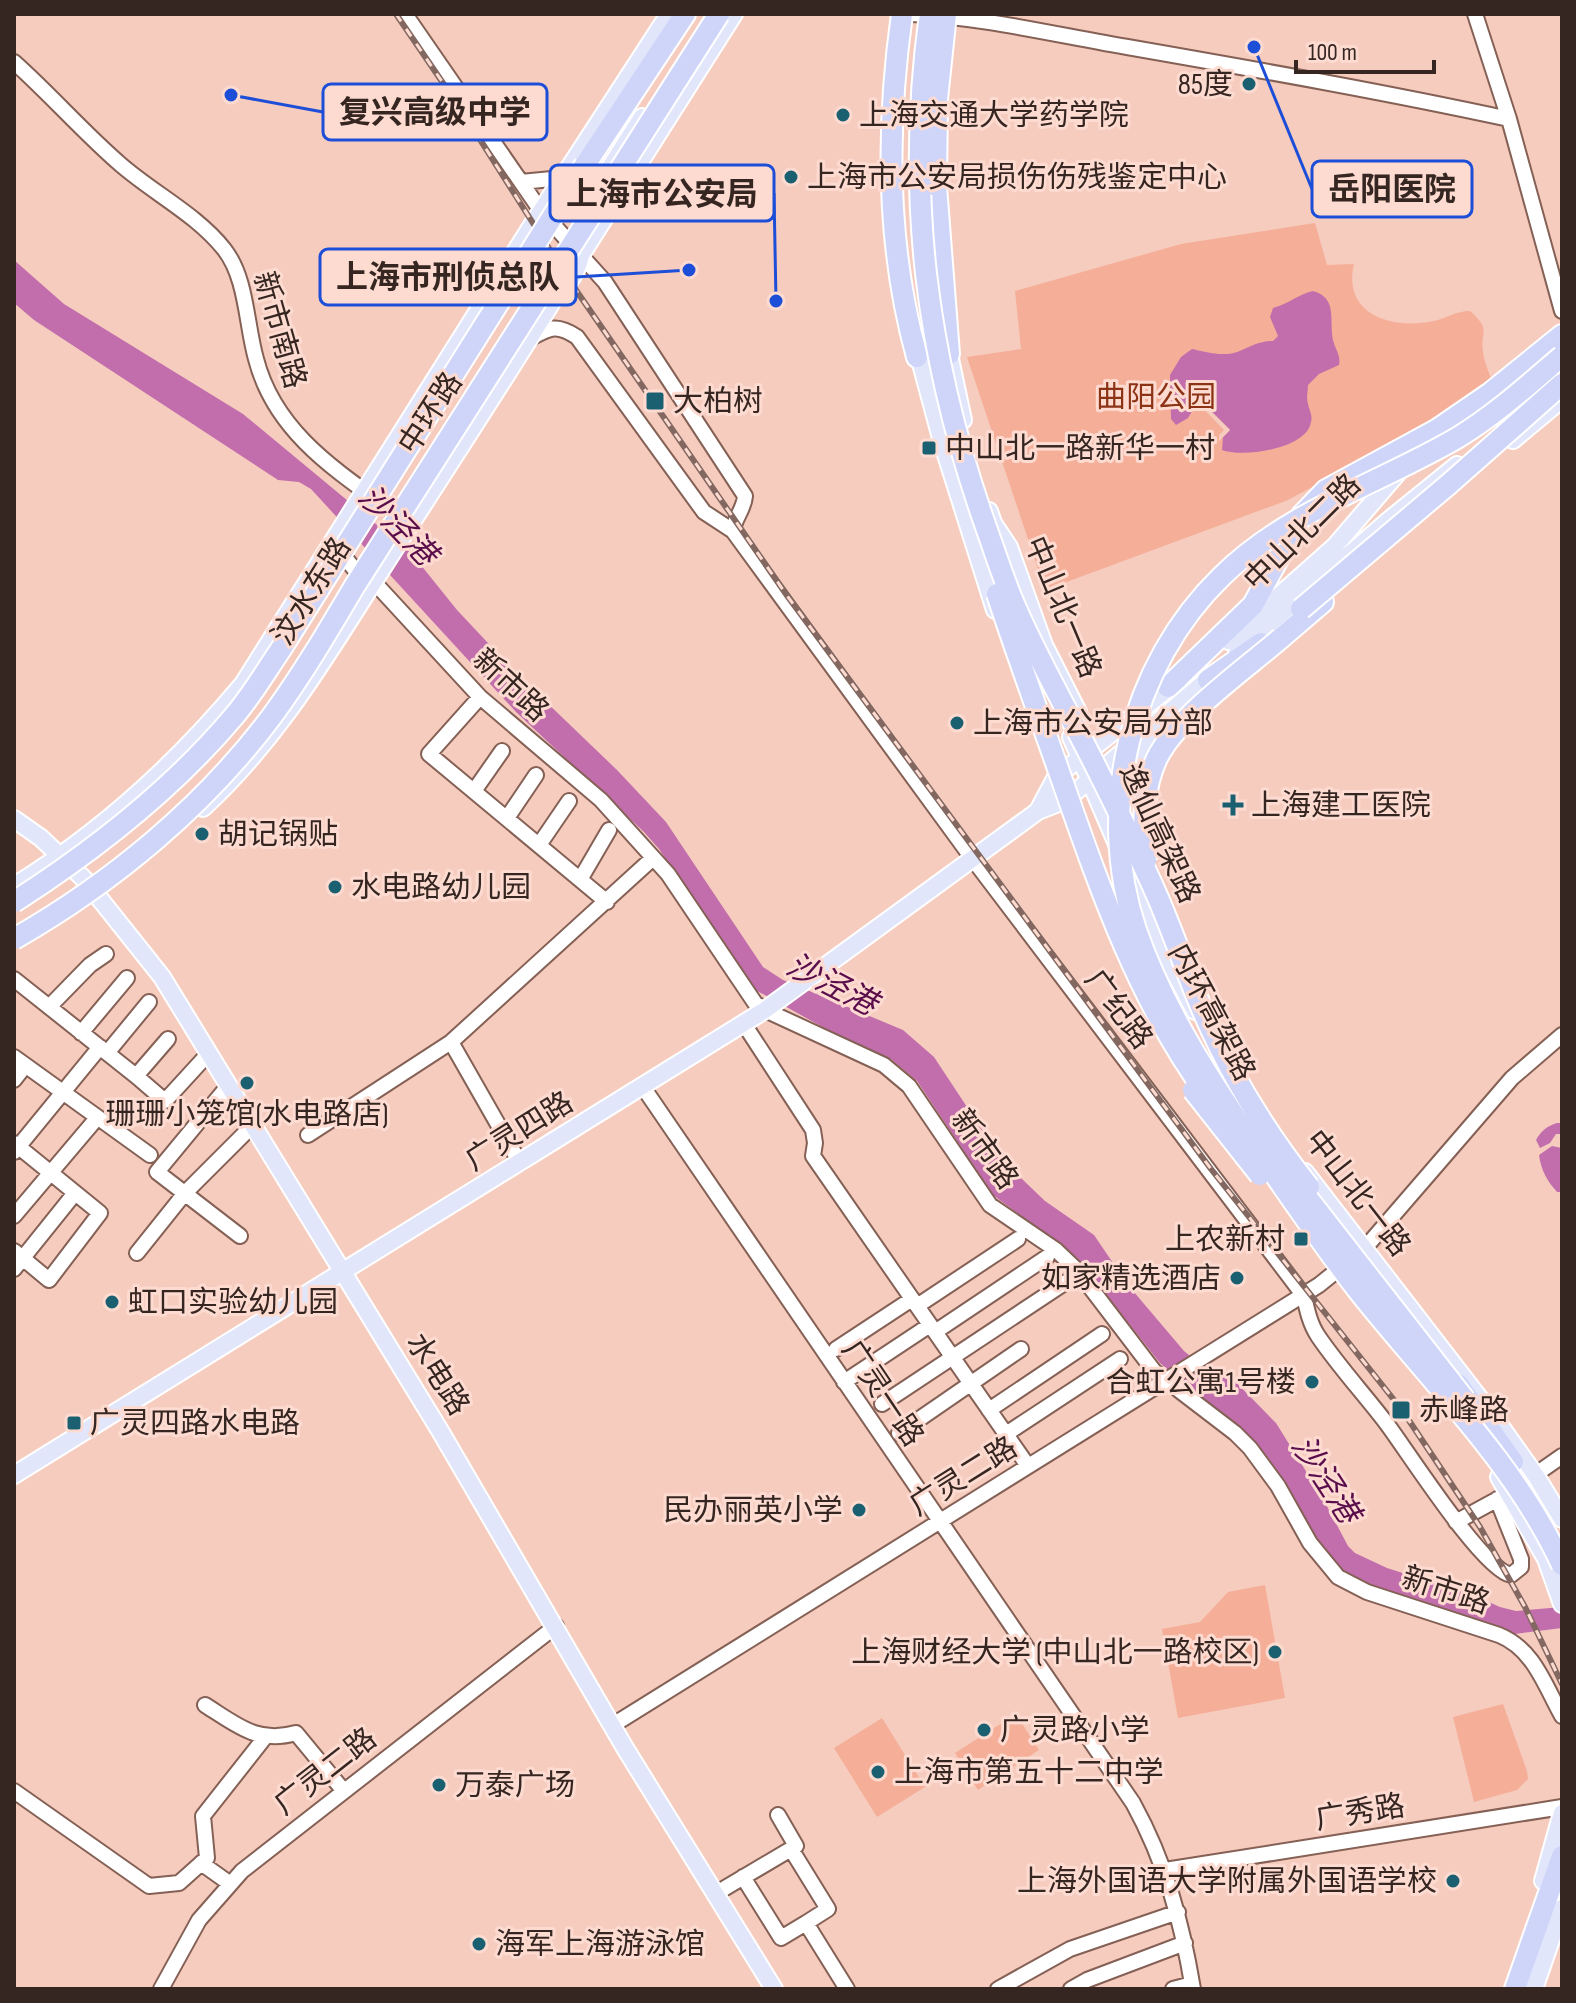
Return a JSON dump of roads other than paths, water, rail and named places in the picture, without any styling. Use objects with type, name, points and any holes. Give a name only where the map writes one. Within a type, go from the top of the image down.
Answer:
[{"type":"highway","name":"中环路","points":[[14,902],[139,811],[181,774],[238,712],[544,229],[685,14]]},
{"type":"highway","name":"中环路","points":[[14,939],[68,905],[148,845],[208,790],[270,718],[719,14]]},
{"type":"highway","points":[[926,14],[937,99],[936,186],[949,354]]},
{"type":"highway","points":[[918,361],[901,288],[893,196],[894,80],[926,14]]},
{"type":"highway","points":[[926,14],[910,76],[908,149],[911,251],[922,328],[947,443],[1080,829],[1112,916],[1151,1002],[1185,1064],[1289,1206],[1318,1238]]},
{"type":"highway","name":"逸仙高架路","points":[[926,14],[919,173],[927,299],[940,371],[973,489],[1016,610],[1045,672],[1108,789],[1160,901],[1198,999],[1256,1115],[1431,1346],[1513,1462]]},
{"type":"highway","points":[[1168,687],[1253,605],[1302,515],[1326,490],[1464,412],[1562,335]]},
{"type":"highway","name":"内环高架路","points":[[1562,356],[1479,424],[1415,461],[1286,526],[1223,575],[1178,628],[1144,693],[1128,740],[1120,833],[1122,870],[1136,928],[1156,978],[1187,1038],[1241,1125],[1318,1238],[1504,1469],[1548,1534],[1562,1565]]},
{"type":"highway","name":"内环高架路","points":[[1562,371],[1483,436],[1412,477],[1327,516],[1268,553],[1231,582],[1187,635],[1162,681],[1141,739],[1131,813],[1132,857],[1139,901],[1216,1063],[1300,1189],[1513,1462],[1562,1539]]},
{"type":"highway","points":[[1208,680],[1253,650],[1562,384]]},
{"type":"highway","points":[[1175,981],[1148,889],[1144,840],[1148,783],[1156,760],[1168,740],[1196,712],[1479,470]]},
{"type":"highway","points":[[1092,875],[1160,1041],[1225,1131],[1358,1291]]},
{"type":"highway","points":[[1515,1989],[1562,1856]]},
{"type":"highway","points":[[1526,1989],[1562,1890]]},
{"type":"main road","name":"汶水东路","points":[[14,886],[62,856],[159,777],[203,732],[243,684],[669,14]]},
{"type":"main road","name":"汶水东路","points":[[14,929],[81,876],[169,794],[224,739],[277,672],[363,547],[439,427],[692,14]]},
{"type":"main road","name":"汶水东路","points":[[559,234],[711,14]]},
{"type":"main road","name":"汶水东路","points":[[14,946],[98,897],[162,846],[238,776],[282,723],[555,297],[579,267],[581,255],[734,14]]},
{"type":"main road","name":"中山北一路","points":[[926,14],[943,136],[951,278],[949,354],[961,410],[993,523],[1009,547],[1044,645],[1083,727],[1064,768]]},
{"type":"main road","name":"中山北一路","points":[[926,14],[900,140],[903,231],[918,361],[1007,651],[1064,768],[1090,782],[1175,981],[1241,1086],[1536,1476],[1562,1519]]},
{"type":"main road","points":[[664,84],[701,66]]},
{"type":"main road","name":"中山北二路","points":[[1064,768],[1222,647],[1354,527],[1414,456],[1481,412],[1562,345]]},
{"type":"main road","name":"中山北二路","points":[[1066,800],[1208,680],[1254,635],[1562,377]]},
{"type":"main road","points":[[1479,470],[1562,399]]},
{"type":"main road","points":[[1479,470],[1495,438],[1508,424]]},
{"type":"main road","points":[[396,440],[439,427],[446,470]]},
{"type":"main road","name":"汶水东路","points":[[14,911],[137,845],[218,769],[259,721],[298,665],[351,565]]},
{"type":"main road","name":"中山北一路","points":[[993,606],[1037,691],[1054,733],[1064,768],[1066,800],[1092,875],[1118,899],[1175,1043],[1224,1122],[1475,1444],[1503,1496],[1546,1559],[1561,1601]]},
{"type":"main road","points":[[224,739],[231,699]]},
{"type":"main road","points":[[254,756],[259,721]]},
{"type":"main road","points":[[1152,729],[1138,792],[1136,845],[1140,870],[1170,947],[1175,981]]},
{"type":"main road","name":"广灵四路","points":[[1038,811],[1064,768]]},
{"type":"main road","name":"广灵四路","points":[[16,1470],[342,1274],[744,1024],[1038,811],[1066,800]]},
{"type":"main road","name":"水电路","points":[[14,819],[62,856],[81,876],[162,977],[439,1429],[613,1725],[774,1989]]},
{"type":"main road","points":[[1507,1989],[1549,1864],[1562,1813]]},
{"type":"main road","points":[[1534,1989],[1562,1908]]},
{"type":"street","points":[[405,14],[541,211],[605,282],[745,496],[745,504],[733,523],[733,531]]},
{"type":"street","points":[[926,14],[1384,92],[1509,119]]},
{"type":"street","points":[[1475,14],[1509,119],[1562,311]]},
{"type":"street","name":"新市南路","points":[[14,62],[120,164],[192,219],[223,248],[238,276],[256,362],[281,416],[360,498],[387,508],[407,531]]},
{"type":"street","points":[[521,182],[562,178]]},
{"type":"street","name":"广纪路","points":[[529,340],[549,328],[565,329],[577,337],[704,512],[733,531],[972,858],[1304,1296],[1319,1336],[1388,1425],[1456,1522],[1508,1575],[1515,1574],[1521,1567],[1521,1559],[1503,1496]]},
{"type":"street","name":"新市路","points":[[336,537],[351,565],[374,582],[480,697],[601,800],[668,874],[745,991],[769,1008],[884,1065],[898,1075],[990,1205],[1056,1250],[1077,1270],[1149,1365],[1169,1378],[1250,1448],[1278,1486],[1310,1543],[1338,1577],[1367,1592],[1516,1643],[1536,1666],[1562,1716]]},
{"type":"street","points":[[480,697],[429,754],[607,902]]},
{"type":"street","points":[[474,791],[502,751]]},
{"type":"street","points":[[507,818],[536,775]]},
{"type":"street","points":[[539,845],[569,801]]},
{"type":"street","points":[[581,878],[609,830]]},
{"type":"street","points":[[308,1135],[451,1042],[653,858]]},
{"type":"street","points":[[49,1007],[90,965],[106,954]]},
{"type":"street","points":[[81,1033],[127,978]]},
{"type":"street","points":[[14,979],[165,1101],[208,1054]]},
{"type":"street","points":[[75,1193],[17,1259],[49,1280],[100,1213],[51,1173],[16,1147],[62,1093],[149,1002]]},
{"type":"street","points":[[744,1024],[813,1130],[813,1156],[1028,1466]]},
{"type":"street","points":[[1339,1270],[1365,1248],[1512,1078],[1562,1035]]},
{"type":"street","points":[[136,1076],[168,1039]]},
{"type":"street","points":[[451,1042],[520,1163]]},
{"type":"street","points":[[14,1080],[20,1061],[150,1155]]},
{"type":"street","points":[[228,1086],[157,1172],[240,1236]]},
{"type":"street","name":"广灵一路","points":[[643,1087],[1130,1799],[1151,1836],[1165,1870],[1178,1912],[1193,1987]]},
{"type":"street","points":[[14,1216],[97,1118]]},
{"type":"street","points":[[137,1253],[185,1193],[252,1126]]},
{"type":"street","points":[[836,1349],[1018,1239]]},
{"type":"street","points":[[844,1382],[1047,1257]]},
{"type":"street","name":"广灵二路","points":[[613,1725],[1304,1296],[1339,1270]]},
{"type":"street","points":[[882,1404],[1066,1282]]},
{"type":"street","points":[[989,1410],[1102,1334]]},
{"type":"street","points":[[899,1433],[1021,1349]]},
{"type":"street","points":[[1006,1434],[1120,1359]]},
{"type":"street","points":[[1456,1522],[1536,1476],[1562,1456]]},
{"type":"street","name":"广灵二路","points":[[161,1989],[199,1920],[229,1883],[343,1790],[556,1626]]},
{"type":"street","points":[[205,1705],[254,1735],[280,1737],[296,1733],[343,1790]]},
{"type":"street","points":[[14,1791],[149,1886],[179,1883],[207,1858],[203,1816],[266,1736]]},
{"type":"street","name":"广秀路","points":[[1165,1870],[1562,1807]]},
{"type":"street","points":[[715,1894],[796,1846],[778,1815]]},
{"type":"street","points":[[743,1877],[781,1938],[828,1909],[791,1849]]},
{"type":"street","points":[[201,1863],[229,1883]]},
{"type":"street","points":[[998,1989],[1070,1949],[1178,1912]]},
{"type":"street","points":[[806,1923],[847,1989]]},
{"type":"street","points":[[1071,1989],[1185,1943]]},
{"type":"street","points":[[1173,1989],[1193,1987]]},
{"type":"railway","points":[[396,14],[460,108],[569,280],[788,597],[1211,1169],[1402,1410],[1480,1527],[1525,1607],[1562,1684]]},
{"type":"place","name":"岳阳医院","points":[[1254,47]]},
{"type":"place","name":"85度","points":[[1249,84]]},
{"type":"place","name":"复兴高级中学","points":[[231,95]]},
{"type":"place","name":"上海交通大学药学院","points":[[843,115]]},
{"type":"place","name":"上海市公安局损伤伤残鉴定中心","points":[[791,177]]},
{"type":"place","name":"上海市刑侦总队","points":[[689,270]]},
{"type":"place","name":"上海市公安局","points":[[776,301]]},
{"type":"place","name":"大柏树","points":[[655,401]]},
{"type":"place","name":"中山北一路新华一村","points":[[929,448]]},
{"type":"place","name":"上海市公安局分部","points":[[957,723]]},
{"type":"place","name":"上海建工医院","points":[[1233,805]]},
{"type":"place","name":"胡记锅贴","points":[[202,834]]},
{"type":"place","name":"水电路幼儿园","points":[[335,887]]},
{"type":"place","name":"珊珊小笼馆(水电路店)","points":[[247,1083]]},
{"type":"place","name":"上农新村","points":[[1301,1239]]},
{"type":"place","name":"如家精选酒店","points":[[1237,1278]]},
{"type":"place","name":"虹口实验幼儿园","points":[[112,1302]]},
{"type":"place","name":"合虹公寓1号楼","points":[[1312,1382]]},
{"type":"place","name":"赤峰路","points":[[1401,1410]]},
{"type":"place","name":"广灵四路水电路","points":[[74,1423]]},
{"type":"place","name":"民办丽英小学","points":[[859,1510]]},
{"type":"place","name":"上海财经大学 (中山北一路校区)","points":[[1275,1652]]},
{"type":"place","name":"广灵路小学","points":[[984,1730]]},
{"type":"place","name":"上海市第五十二中学","points":[[878,1772]]},
{"type":"place","name":"万泰广场","points":[[439,1785]]},
{"type":"place","name":"上海外国语大学附属外国语学校","points":[[1453,1881]]},
{"type":"place","name":"海军上海游泳馆","points":[[479,1944]]},
{"type":"park label","name":"曲阳公园","points":[[1156,397]]},
{"type":"water label","name":"沙泾港","points":[[398,525]]},
{"type":"water label","name":"沙泾港","points":[[832,984]]},
{"type":"water label","name":"沙泾港","points":[[1326,1479]]}]
